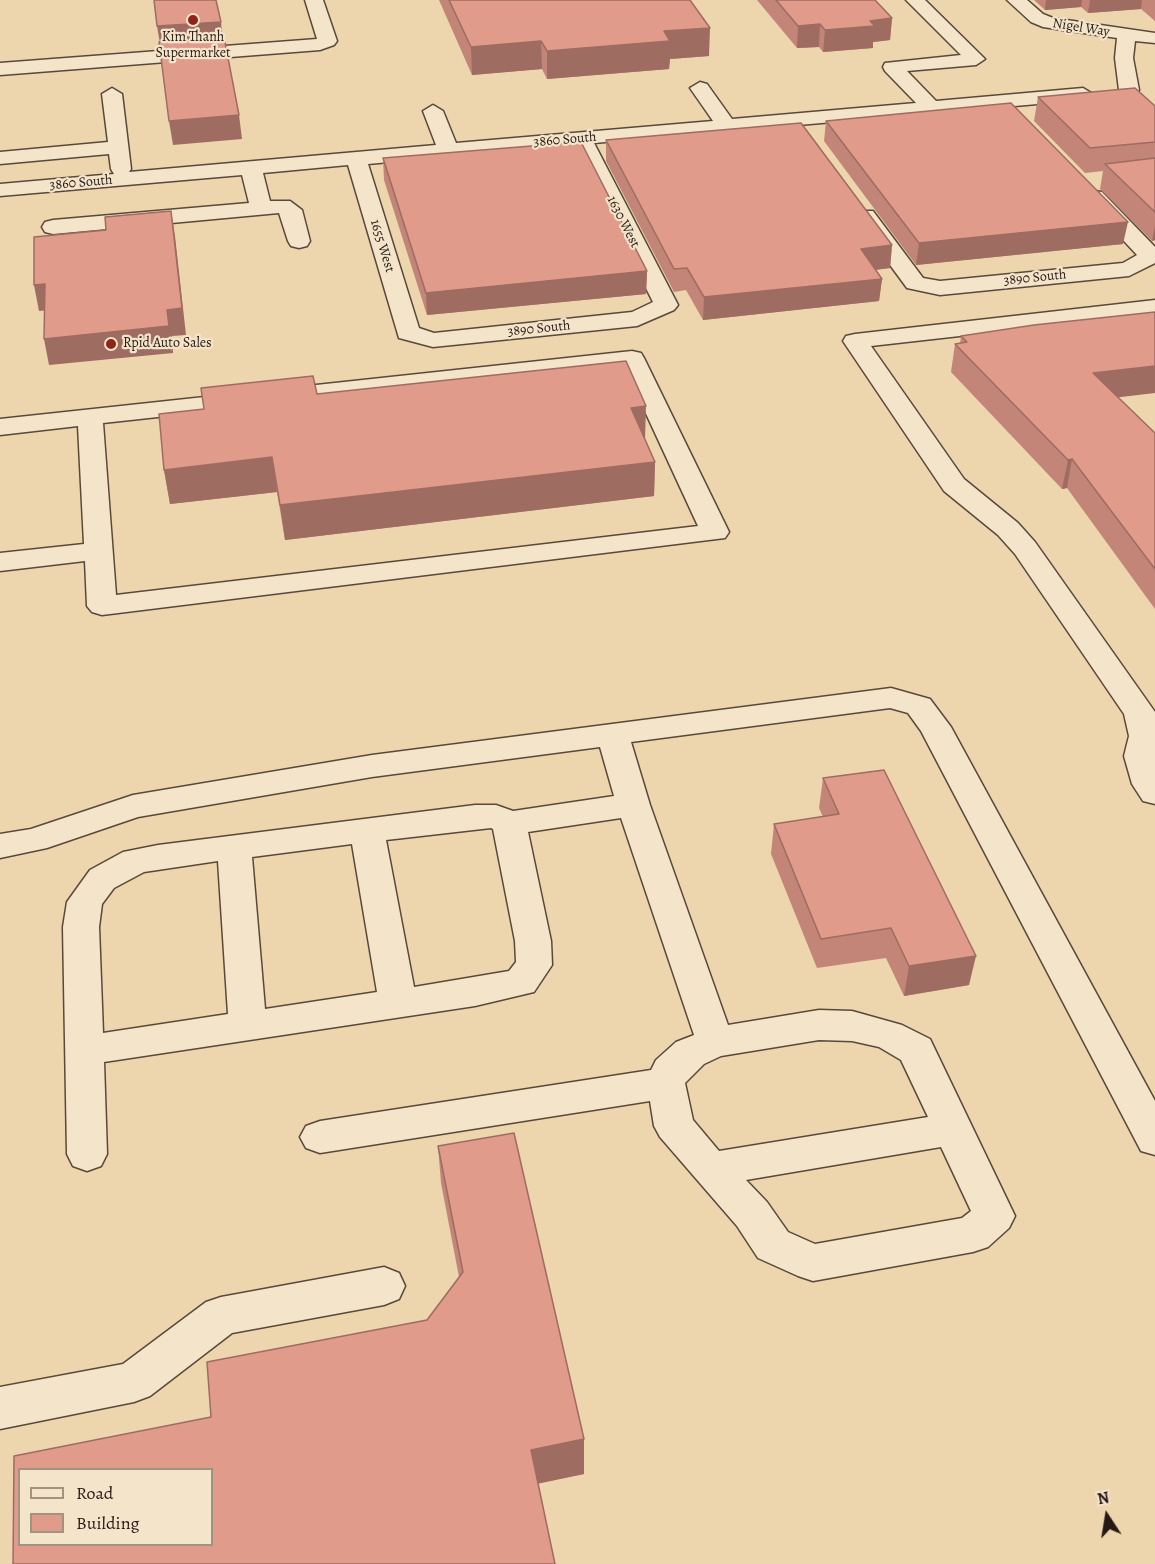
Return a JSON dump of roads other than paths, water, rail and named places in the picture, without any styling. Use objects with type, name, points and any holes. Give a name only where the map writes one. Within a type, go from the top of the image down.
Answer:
[{"type":"street","points":[[0,69],[320,44],[328,41],[314,0]]},
{"type":"street","points":[[915,0],[976,59],[891,67],[931,107]]},
{"type":"street","name":"Nigel Way","points":[[1016,0],[1037,18],[1064,27],[1155,38]]},
{"type":"street","name":"Nigel Way","points":[[1126,35],[1124,58],[1136,95]]},
{"type":"street","points":[[1136,95],[1151,58]]},
{"type":"street","points":[[700,88],[726,126]]},
{"type":"street","points":[[112,94],[122,179]]},
{"type":"street","name":"3860 South","points":[[0,190],[1000,101],[1136,95]]},
{"type":"street","points":[[1000,101],[1019,120]]},
{"type":"street","points":[[433,111],[448,150]]},
{"type":"street","points":[[794,119],[809,140]]},
{"type":"street","name":"1630 West","points":[[581,138],[666,305]]},
{"type":"street","points":[[0,158],[118,147]]},
{"type":"street","name":"1655 West","points":[[356,159],[408,333]]},
{"type":"street","points":[[251,168],[261,208]]},
{"type":"street","name":"3890 South","points":[[856,203],[915,283],[940,288],[1129,268],[1151,256],[1079,182],[1101,180]]},
{"type":"street","points":[[53,226],[282,206],[291,210],[299,241]]},
{"type":"street","name":"3890 South","points":[[408,333],[433,340],[637,319],[666,305]]},
{"type":"street","points":[[1155,308],[855,341],[954,485],[1008,529],[1025,548],[1140,713],[1145,736],[1140,756],[1149,784],[1155,793]]},
{"type":"street","points":[[0,427],[90,417],[632,358],[715,532],[102,606],[90,417]]},
{"type":"street","points":[[0,562],[99,550]]},
{"type":"street","points":[[0,846],[35,840],[133,806],[372,766],[891,698],[919,706],[934,727],[1155,1139]]},
{"type":"street","points":[[613,734],[633,805],[715,1042]]},
{"type":"street","points":[[87,1154],[81,927],[86,902],[102,879],[135,861],[475,817],[496,816],[509,823],[633,805]]},
{"type":"street","points":[[85,1050],[521,982],[534,965],[532,941],[509,823]]},
{"type":"street","points":[[366,831],[398,1003]]},
{"type":"street","points":[[234,848],[248,1026]]},
{"type":"street","points":[[819,1025],[852,1026],[889,1035],[916,1050],[994,1216],[973,1234],[813,1263],[773,1245],[752,1214],[674,1126],[666,1083],[670,1071],[690,1053],[715,1042],[819,1025]]},
{"type":"street","points":[[320,1137],[666,1083]]},
{"type":"street","points":[[710,1169],[952,1129]]},
{"type":"street","points":[[0,1408],[134,1382],[221,1316],[384,1286]]},
{"type":"place","name":"Kim Thanh Supermarket","points":[[193,20]]},
{"type":"place","name":"Rpid Auto Sales","points":[[111,344]]}]
